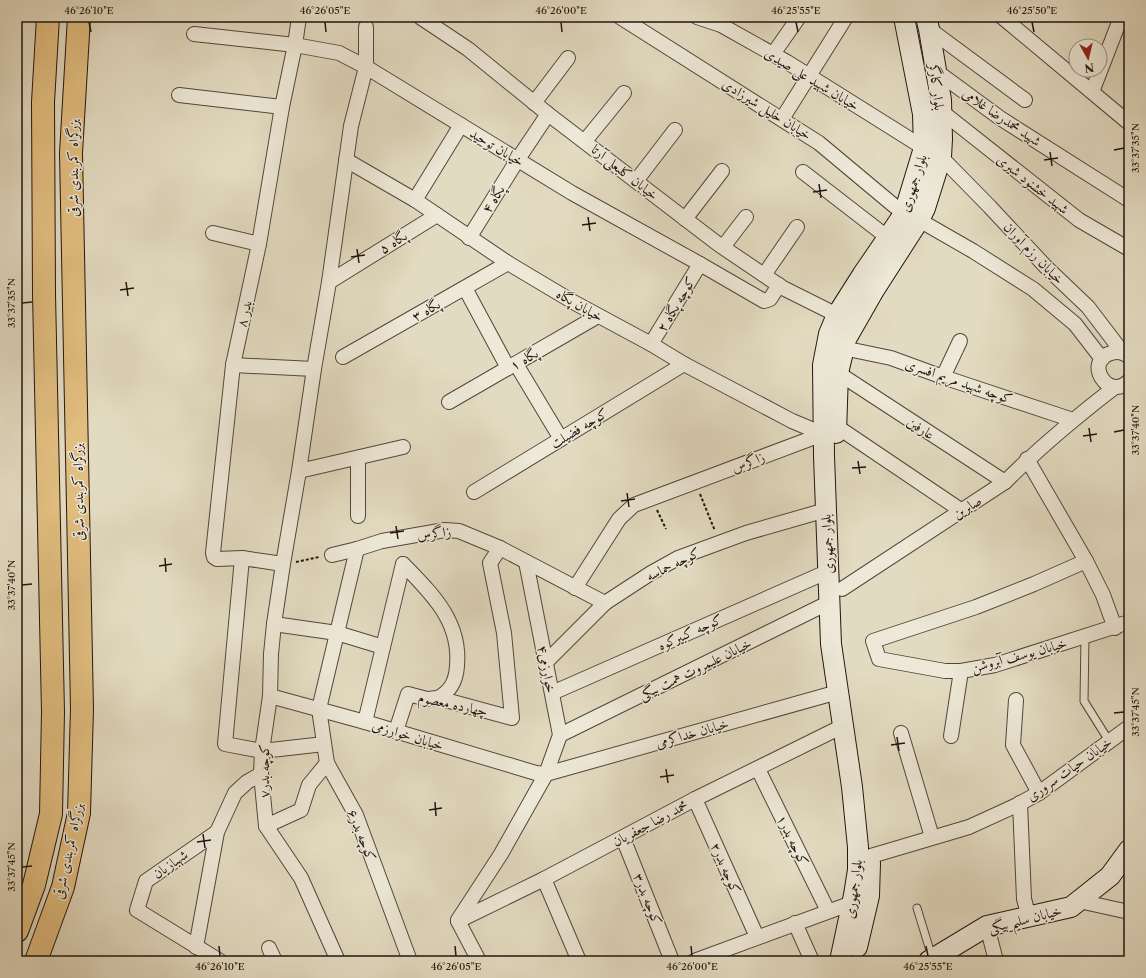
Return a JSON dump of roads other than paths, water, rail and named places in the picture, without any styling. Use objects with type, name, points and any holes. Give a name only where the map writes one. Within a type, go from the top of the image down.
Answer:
[{"type":"highway","name":"بزرگراه کمربندی شرقی","points":[[17,931],[34,885],[51,807],[54,712],[44,294],[44,118],[48,17]]},
{"type":"highway","name":"بزرگراه کمربندی شرقی","points":[[36,961],[63,887],[79,813],[82,710],[71,152],[79,17]]},
{"type":"street","name":"بدر ۸","points":[[242,558],[217,559],[214,557],[213,553],[233,365],[259,244],[282,106],[295,45],[299,17]]},
{"type":"street","name":"خیابان کلبعلی آرتا","points":[[420,17],[438,22],[468,49],[534,103],[723,247],[779,285],[837,315]]},
{"type":"street","name":"خیابان خلیل شیرزادی","points":[[620,17],[819,143],[912,217]]},
{"type":"street","name":"خیابان شهید علی صیدی","points":[[697,17],[722,21],[808,76],[933,152]]},
{"type":"street","points":[[773,54],[799,17]]},
{"type":"street","points":[[782,119],[846,17]]},
{"type":"street","name":"بلوار کارگر","points":[[904,17],[923,114],[933,152]]},
{"type":"street","points":[[1002,17],[1129,123]]},
{"type":"street","points":[[1092,92],[1121,17]]},
{"type":"street","points":[[928,23],[1024,100]]},
{"type":"street","name":"بلوار کارگر","points":[[928,23],[941,111],[933,152]]},
{"type":"street","name":"کوچه بدر۷","points":[[338,961],[301,878],[266,826],[261,774],[262,751],[270,696],[271,654],[274,624],[329,282],[351,126],[366,67],[366,27]]},
{"type":"street","name":"خیابان توحید","points":[[194,34],[295,45],[339,53],[366,67],[572,193],[764,301],[770,299],[779,285]]},
{"type":"street","points":[[534,103],[568,58]]},
{"type":"street","name":"شهید محمدرضا غلامی","points":[[936,71],[1000,118],[1129,200]]},
{"type":"street","points":[[585,142],[624,92]]},
{"type":"street","points":[[179,95],[282,106]]},
{"type":"street","name":"شهید خشنود شیری","points":[[941,111],[1079,220],[1129,249]]},
{"type":"street","name":"پگاه ۴","points":[[469,238],[548,114]]},
{"type":"street","points":[[414,200],[461,125]]},
{"type":"street","points":[[636,181],[675,130]]},
{"type":"street","name":"بلوار جمهوری","points":[[836,596],[829,571],[826,510],[830,430],[838,373],[836,345],[837,315],[887,237],[925,208],[933,152]]},
{"type":"street","name":"خیابان رزم آوران","points":[[933,152],[990,207],[1046,267],[1088,307],[1127,353]]},
{"type":"street","name":"خیابان پگاه","points":[[346,160],[414,200],[508,263],[598,316],[652,344],[684,364],[792,421],[830,430],[962,511]]},
{"type":"street","points":[[685,219],[722,171]]},
{"type":"street","points":[[803,172],[887,237]]},
{"type":"street","name":"پگاه ۵","points":[[329,282],[437,215]]},
{"type":"street","points":[[723,247],[746,217]]},
{"type":"street","name":"بلوار جمهوری","points":[[854,961],[869,896],[871,856],[844,691],[831,644],[836,596],[830,430],[823,364],[836,345],[846,339],[874,290],[912,217]]},
{"type":"street","name":"خیابان رزم آوران","points":[[912,217],[973,251],[1033,288],[1075,324],[1102,359]]},
{"type":"street","points":[[764,275],[797,227]]},
{"type":"street","points":[[213,233],[259,244]]},
{"type":"street","name":"پگاه ۳","points":[[343,357],[508,263]]},
{"type":"street","name":"کوچه پگاه ۲","points":[[652,344],[700,264]]},
{"type":"street","points":[[465,288],[512,366],[561,439]]},
{"type":"street","points":[[1075,324],[1088,307]]},
{"type":"street","name":"پگاه ۱","points":[[449,402],[598,316]]},
{"type":"street","points":[[943,377],[960,341]]},
{"type":"street","name":"کوچه شهید مریم افسری","points":[[836,345],[891,358],[943,377],[1078,416]]},
{"type":"street","points":[[1125,385],[1108,385],[1102,380],[1099,373],[1099,366],[1102,359],[1111,352],[1115,351],[1127,353]]},
{"type":"street","name":"کوچه فضیلت","points":[[474,492],[684,364]]},
{"type":"street","points":[[233,365],[314,369]]},
{"type":"street","name":"عارفین","points":[[838,373],[1005,482]]},
{"type":"street","name":"صابرین","points":[[1078,416],[1102,380]]},
{"type":"street","name":"صابرین","points":[[836,596],[1005,482],[1027,459],[1078,416],[1125,385]]},
{"type":"street","name":"زاگرس","points":[[575,588],[619,519],[634,505],[830,430]]},
{"type":"street","points":[[299,471],[403,447]]},
{"type":"street","points":[[358,458],[358,516]]},
{"type":"street","points":[[1027,459],[1086,561],[1103,595],[1115,628]]},
{"type":"street","name":"کوچه حماسه","points":[[546,662],[605,603],[651,573],[678,558],[746,533],[826,510]]},
{"type":"street","name":"زاگرس","points":[[332,555],[357,550],[382,541],[445,530],[459,531],[500,548],[605,603]]},
{"type":"street","name":"چهارده معصوم","points":[[396,731],[408,694],[427,699],[438,698],[512,718],[504,633],[490,563],[500,548]]},
{"type":"street","points":[[319,709],[357,550]]},
{"type":"street","points":[[283,564],[242,558],[225,744],[262,751],[324,744]]},
{"type":"street","name":"خیابان یوسف آبروشن","points":[[1086,561],[976,607],[873,641],[879,660],[945,671],[960,671],[995,665],[1115,628],[1129,622]]},
{"type":"street","name":"خوارزمی۴","points":[[526,562],[560,735]]},
{"type":"street","points":[[365,722],[403,564],[428,590],[453,628],[456,639],[458,659],[457,675],[448,692],[438,698]]},
{"type":"street","name":"کوچه کبیرکوه","points":[[552,693],[829,571]]},
{"type":"street","name":"خیابان علیمروت همت بیگی","points":[[560,735],[836,596]]},
{"type":"street","points":[[274,624],[337,634],[383,647]]},
{"type":"street","points":[[952,736],[960,671]]},
{"type":"street","name":"بلوار جمهوری","points":[[840,961],[858,870],[858,847],[852,787],[843,726],[844,691]]},
{"type":"street","name":"خیابان خداکرمی","points":[[546,774],[844,691]]},
{"type":"street","name":"خیابان خوارزمی","points":[[270,696],[365,722],[536,773],[546,774]]},
{"type":"street","points":[[1016,700],[1013,745],[1039,793]]},
{"type":"street","name":"کوچه بدر۶","points":[[319,709],[327,764],[356,815],[410,961]]},
{"type":"street","name":"محمد رضا جعفریان","points":[[458,921],[544,879],[695,799],[843,726]]},
{"type":"street","name":"خیابان حیات سروری","points":[[871,856],[969,827],[1020,803],[1039,793],[1129,727]]},
{"type":"street","points":[[901,733],[932,837]]},
{"type":"street","points":[[479,961],[458,921],[501,854],[546,774],[560,735]]},
{"type":"street","points":[[266,826],[302,810],[309,785],[327,764]]},
{"type":"street","name":"کوچه بدر۱","points":[[758,769],[828,911]]},
{"type":"street","points":[[220,961],[196,947],[217,832],[235,793],[247,782],[261,774]]},
{"type":"street","name":"کوچه بدر۲","points":[[695,799],[757,937]]},
{"type":"street","points":[[1020,803],[1024,899],[1029,917]]},
{"type":"street","name":"شهبازیان","points":[[196,947],[137,910],[146,881],[217,832]]},
{"type":"street","name":"کوچه بدر۳","points":[[623,838],[672,961]]},
{"type":"street","name":"خیابان سلیم بیگی","points":[[931,960],[987,926],[1071,907],[1110,876],[1129,850]]},
{"type":"street","points":[[544,879],[579,961]]},
{"type":"street","points":[[1079,901],[1129,912]]},
{"type":"street","points":[[694,961],[724,956],[757,937],[852,903]]},
{"type":"street","points":[[795,923],[812,961]]},
{"type":"street","points":[[987,926],[996,961]]},
{"type":"street","points":[[269,948],[275,961]]},
{"type":"lane","points":[[1085,637],[1084,701],[1109,741]]},
{"type":"lane","points":[[917,908],[931,960]]}]
